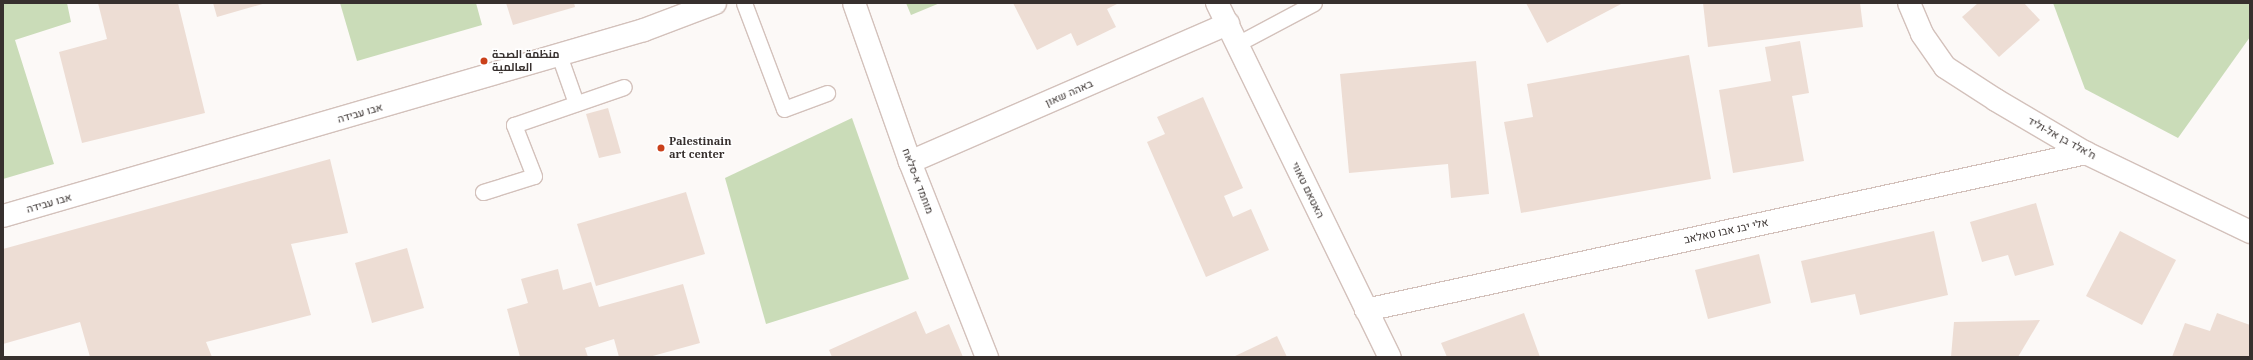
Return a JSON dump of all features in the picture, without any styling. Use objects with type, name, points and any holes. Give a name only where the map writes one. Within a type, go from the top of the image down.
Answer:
[{"type":"street","name":"אבו עבידה","points":[[3,216],[644,30],[715,3]]},
{"type":"street","name":"מוחמד א-סלאח","points":[[854,3],[910,162],[987,357]]},
{"type":"street","name":"האטאם טאווי","points":[[1217,3],[1390,357]]},
{"type":"street","name":"ח'אלד בן אל-וליד","points":[[1909,3],[1922,34],[1945,67],[1996,100],[2086,153],[2250,232]]},
{"type":"street","name":"באהה שאון","points":[[910,162],[1228,24]]},
{"type":"street","name":"אלי יבנ אבו טאלאב","points":[[1366,310],[2086,153]]},
{"type":"lane","points":[[744,3],[784,109],[827,92]]},
{"type":"lane","points":[[1237,44],[1314,3]]},
{"type":"lane","points":[[559,55],[576,103]]},
{"type":"lane","points":[[483,192],[534,176],[514,125],[624,87]]},
{"type":"green space","points":[[3,3],[67,3],[71,22],[15,40],[54,164],[3,179]]},
{"type":"green space","points":[[340,3],[476,3],[482,25],[357,61]]},
{"type":"green space","points":[[906,3],[940,3],[911,15]]},
{"type":"green space","points":[[2053,3],[2250,3],[2250,37],[2178,138],[2085,89]]},
{"type":"green space","points":[[852,118],[909,279],[766,324],[725,178]]},
{"type":"building","points":[[98,3],[178,3],[205,113],[82,143],[59,52],[107,39]]},
{"type":"building","points":[[213,3],[266,3],[217,17]]},
{"type":"building","points":[[506,3],[574,3],[575,7],[513,25]]},
{"type":"building","points":[[1013,3],[1119,3],[1107,9],[1116,27],[1077,46],[1071,33],[1037,50]]},
{"type":"building","points":[[1526,3],[1623,3],[1547,43]]},
{"type":"building","points":[[1703,3],[1860,3],[1863,27],[1708,47]]},
{"type":"building","points":[[1978,3],[2024,3],[2040,20],[1999,57],[1962,17]]},
{"type":"building","points":[[1800,41],[1809,93],[1792,96],[1804,161],[1733,173],[1719,90],[1771,81],[1765,47]]},
{"type":"building","points":[[1689,55],[1711,179],[1521,213],[1504,122],[1533,117],[1527,84]]},
{"type":"building","points":[[1476,61],[1489,194],[1451,198],[1448,164],[1349,173],[1340,74]]},
{"type":"building","points":[[1203,97],[1243,188],[1224,196],[1233,217],[1251,209],[1269,250],[1206,277],[1147,142],[1165,134],[1157,117]]},
{"type":"building","points":[[608,108],[621,153],[599,158],[586,114]]},
{"type":"building","points":[[330,159],[348,233],[291,244],[311,315],[206,342],[212,357],[90,357],[80,322],[3,344],[3,249]]},
{"type":"building","points":[[686,192],[705,254],[596,286],[577,224]]},
{"type":"building","points":[[2036,203],[2054,265],[2015,276],[2008,255],[1982,262],[1970,222]]},
{"type":"building","points":[[1934,231],[1948,295],[1860,315],[1855,294],[1811,303],[1801,261]]},
{"type":"building","points":[[2120,231],[2176,260],[2142,325],[2086,296]]},
{"type":"building","points":[[407,248],[424,308],[372,323],[355,263]]},
{"type":"building","points":[[1759,254],[1771,303],[1708,319],[1695,270]]},
{"type":"building","points":[[558,269],[563,290],[591,282],[599,307],[683,284],[700,343],[649,357],[619,357],[614,339],[585,348],[588,357],[520,357],[507,309],[528,303],[521,279]]},
{"type":"building","points":[[916,311],[926,334],[949,324],[963,357],[832,357],[829,350]]},
{"type":"building","points":[[1524,313],[1540,357],[1447,357],[1441,343]]},
{"type":"building","points":[[2217,313],[2250,325],[2250,357],[2172,357],[2185,323],[2210,331]]},
{"type":"building","points":[[2040,320],[2018,357],[1951,357],[1954,322]]},
{"type":"building","points":[[1277,336],[1287,357],[1233,357]]},
{"type":"place","name":"منظمة الصحة العالمية","points":[[484,61]]},
{"type":"place","name":"Palestinain art center","points":[[661,148]]}]
